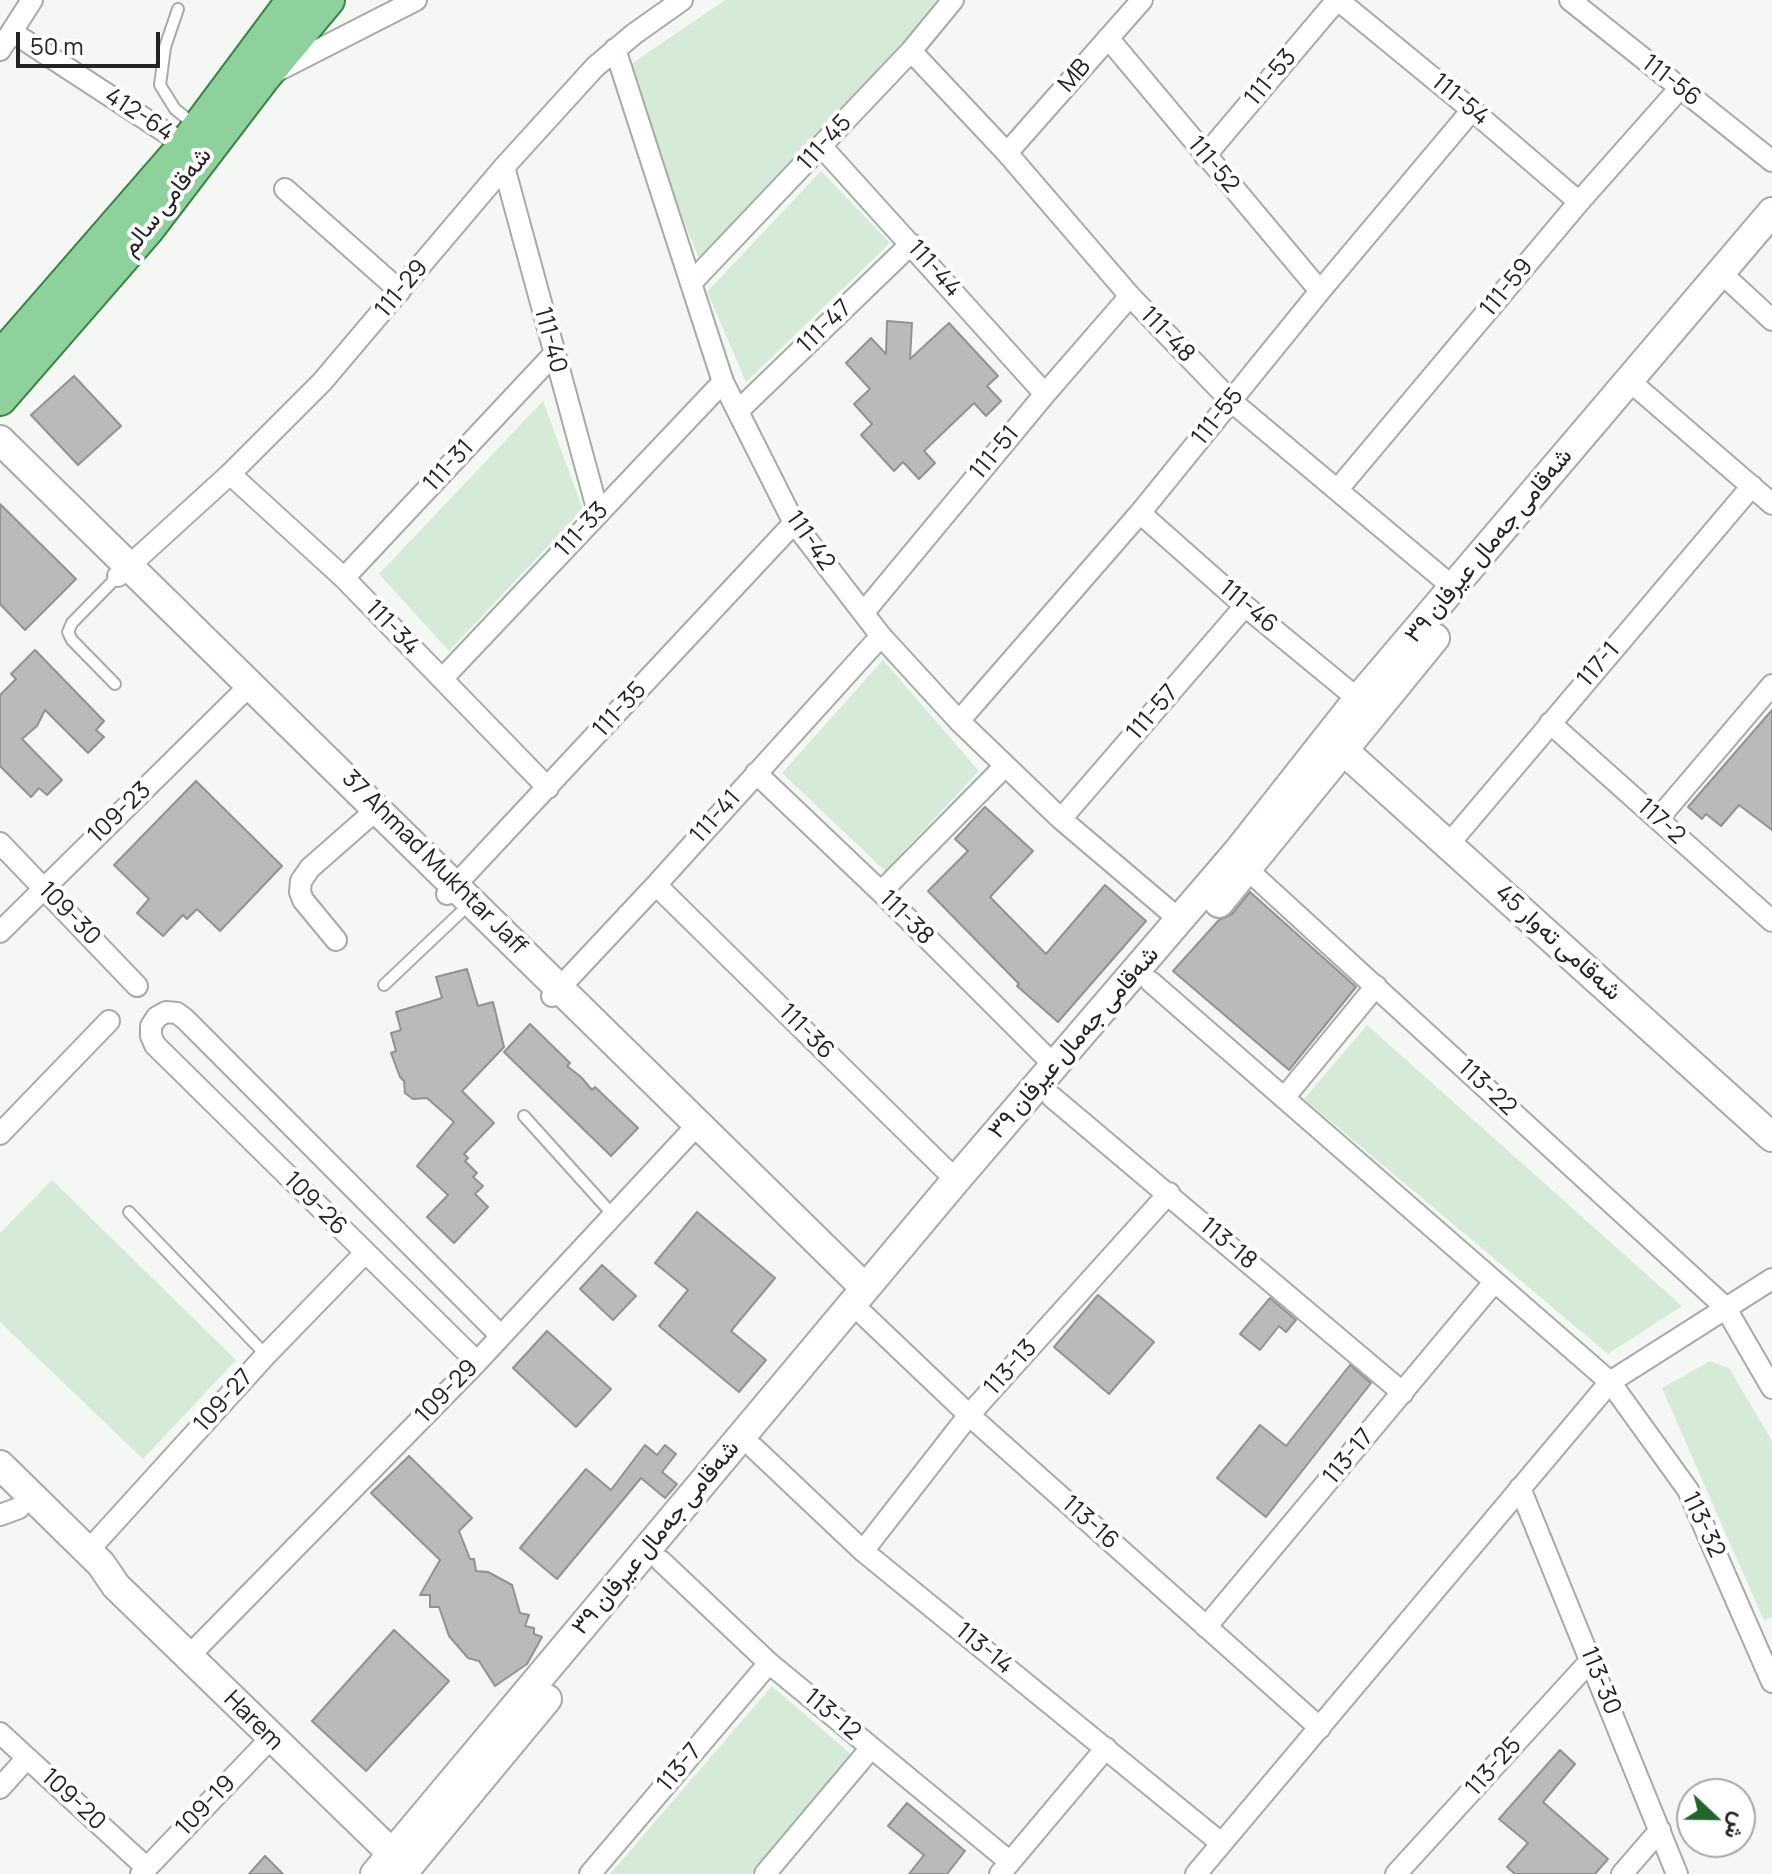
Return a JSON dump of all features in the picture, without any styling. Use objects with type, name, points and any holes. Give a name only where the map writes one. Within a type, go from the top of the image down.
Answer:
[{"type":"main road","name":"شەقامی سالم","points":[[0,358],[192,136],[293,0]]},
{"type":"main road","name":"شەقامی سالم","points":[[0,399],[147,230],[263,78],[328,0]]},
{"type":"main road","name":"شەقامی جەمال عیرفان ٣٩","points":[[394,1868],[861,1301],[956,1180],[1180,920],[1358,699],[1772,212]]},
{"type":"main road","name":"شەقامی جەمال عیرفان ٣٩","points":[[394,1868],[661,1561],[754,1448],[861,1301],[1052,1097],[1248,870],[1343,750],[1772,231]]},
{"type":"main road","name":"37 Ahmad Mukhtar Jaff","points":[[0,440],[241,694],[694,1128],[861,1301]]},
{"type":"main road","name":"37 Ahmad Mukhtar Jaff","points":[[0,461],[124,571],[454,898]]},
{"type":"main road","name":"شەقامی تەوار 45","points":[[1343,750],[1772,1137]]},
{"type":"main road","name":"Harem","points":[[0,1465],[88,1551],[116,1586],[271,1738],[394,1868]]},
{"type":"main road","name":"Harem","points":[[6,1505],[92,1573],[116,1586]]},
{"type":"street","points":[[0,50],[32,0]]},
{"type":"street","points":[[263,78],[416,0]]},
{"type":"street","name":"111-29","points":[[124,571],[230,474],[322,382],[576,87],[615,49],[682,0]]},
{"type":"street","name":"MB","points":[[1007,153],[1142,0]]},
{"type":"street","name":"111-54","points":[[1337,0],[1579,202]]},
{"type":"street","name":"111-53","points":[[1205,156],[1337,0]]},
{"type":"street","name":"111-56","points":[[1570,0],[1772,161]]},
{"type":"street","name":"111-45","points":[[692,282],[911,51],[941,4]]},
{"type":"street","name":"412-64","points":[[12,32],[192,136]]},
{"type":"street","name":"111-52","points":[[1108,38],[1320,291]]},
{"type":"street","name":"111-42","points":[[615,49],[723,382],[794,523],[881,636],[959,721],[1061,819],[1180,920]]},
{"type":"street","name":"111-48","points":[[911,51],[1007,153],[1130,296],[1231,401],[1454,588]]},
{"type":"street","name":"111-59","points":[[1338,489],[1579,202],[1680,88]]},
{"type":"street","name":"111-55","points":[[959,721],[1140,513],[1472,110]]},
{"type":"street","name":"111-44","points":[[822,147],[1045,394]]},
{"type":"street","name":"111-40","points":[[504,167],[598,512]]},
{"type":"street","points":[[285,189],[400,291]]},
{"type":"street","name":"111-47","points":[[739,410],[911,244]]},
{"type":"street","points":[[1731,282],[1772,320]]},
{"type":"street","name":"111-51","points":[[864,612],[1130,296]]},
{"type":"street","name":"111-31","points":[[344,578],[554,354]]},
{"type":"street","name":"111-33","points":[[442,679],[723,382]]},
{"type":"street","points":[[1640,390],[1772,504]]},
{"type":"street","name":"111-34","points":[[230,474],[344,578],[548,788]]},
{"type":"street","name":"117-1","points":[[1448,845],[1752,486]]},
{"type":"street","name":"111-46","points":[[1140,513],[1245,606],[1358,699]]},
{"type":"street","name":"111-35","points":[[454,898],[548,788],[794,523]]},
{"type":"street","name":"111-57","points":[[1061,819],[1245,606]]},
{"type":"street","name":"111-41","points":[[555,992],[881,636]]},
{"type":"street","points":[[1658,819],[1772,685]]},
{"type":"street","name":"109-23","points":[[0,932],[241,694]]},
{"type":"street","name":"117-2","points":[[1550,723],[1772,921]]},
{"type":"street","points":[[881,892],[1005,766]]},
{"type":"street","name":"111-38","points":[[756,773],[881,892],[1055,1066]]},
{"type":"street","points":[[336,940],[303,900],[301,881],[310,868],[367,818]]},
{"type":"street","name":"109-30","points":[[0,843],[137,986]]},
{"type":"street","name":"113-22","points":[[1248,870],[1725,1307],[1772,1388]]},
{"type":"street","name":"111-36","points":[[656,885],[956,1180]]},
{"type":"street","name":"113-32","points":[[1151,982],[1610,1382],[1688,1490],[1764,1638],[1772,1682]]},
{"type":"street","points":[[1284,1098],[1376,986]]},
{"type":"street","name":"109-26","points":[[477,1362],[155,1045],[151,1026],[157,1017],[166,1012],[177,1013],[185,1019],[501,1336]]},
{"type":"street","points":[[0,1134],[109,1021]]},
{"type":"street","name":"113-18","points":[[1052,1097],[1403,1393]]},
{"type":"street","name":"109-29","points":[[189,1656],[477,1362],[694,1128]]},
{"type":"street","name":"113-13","points":[[863,1551],[969,1415],[1169,1193]]},
{"type":"street","name":"109-27","points":[[88,1551],[266,1355],[365,1253]]},
{"type":"street","points":[[1196,1874],[1610,1382],[1772,1279]]},
{"type":"street","name":"113-17","points":[[1206,1627],[1491,1286]]},
{"type":"street","name":"113-16","points":[[861,1301],[969,1415],[1320,1728]]},
{"type":"street","name":"113-14","points":[[754,1448],[863,1551],[1221,1843]]},
{"type":"street","name":"113-30","points":[[1520,1488],[1677,1874]]},
{"type":"street","name":"113-12","points":[[661,1561],[769,1663],[871,1748],[1005,1868]]},
{"type":"street","name":"113-25","points":[[1396,1874],[1591,1660]]},
{"type":"street","name":"113-7","points":[[590,1874],[769,1663]]},
{"type":"street","name":"109-20","points":[[0,1733],[144,1871]]},
{"type":"street","name":"109-19","points":[[144,1871],[271,1738]]},
{"type":"street","points":[[765,1874],[871,1748]]},
{"type":"street","points":[[1005,1868],[1106,1748]]},
{"type":"street","points":[[0,1788],[27,1758]]},
{"type":"street","points":[[1622,1874],[1660,1830]]},
{"type":"lane","points":[[178,9],[165,47],[160,85],[192,136]]},
{"type":"lane","points":[[115,684],[68,632],[72,623],[124,571]]},
{"type":"lane","points":[[384,985],[454,898]]},
{"type":"lane","points":[[524,1116],[614,1216]]},
{"type":"lane","points":[[129,1212],[266,1355]]},
{"type":"green space","points":[[725,0],[941,0],[701,263],[621,71]]},
{"type":"green space","points":[[821,171],[890,243],[746,382],[707,292]]},
{"type":"green space","points":[[543,401],[583,509],[449,651],[379,574]]},
{"type":"green space","points":[[883,660],[979,771],[885,871],[782,773]]},
{"type":"green space","points":[[1367,1025],[1682,1306],[1608,1354],[1304,1099]]},
{"type":"green space","points":[[52,1180],[236,1360],[143,1459],[0,1322],[0,1233]]},
{"type":"green space","points":[[1710,1361],[1729,1368],[1772,1441],[1772,1617],[1764,1621],[1662,1388]]},
{"type":"green space","points":[[772,1686],[853,1756],[751,1874],[610,1874]]},
{"type":"building","points":[[887,321],[912,323],[910,359],[949,323],[998,376],[987,386],[1001,401],[986,416],[974,403],[924,451],[935,463],[919,479],[903,462],[894,471],[861,435],[872,424],[854,404],[870,389],[846,363],[871,338],[886,354]]},
{"type":"building","points":[[74,376],[121,426],[78,465],[31,415]]},
{"type":"building","points":[[0,504],[76,579],[25,630],[0,604]]},
{"type":"building","points":[[35,650],[104,721],[96,730],[104,737],[88,753],[45,710],[37,726],[22,739],[62,780],[47,795],[39,788],[31,797],[0,766],[0,695],[16,679],[11,674]]},
{"type":"building","points":[[1772,710],[1772,830],[1739,805],[1721,826],[1706,814],[1702,819],[1688,807]]},
{"type":"building","points":[[196,781],[282,866],[220,931],[197,909],[187,919],[183,915],[163,936],[137,913],[149,899],[114,865]]},
{"type":"building","points":[[985,807],[1033,851],[990,897],[1046,954],[1105,885],[1146,921],[1058,1022],[1017,986],[1019,984],[928,891],[968,851],[955,839]]},
{"type":"building","points":[[1250,892],[1356,987],[1289,1070],[1173,971],[1219,920],[1232,914]]},
{"type":"building","points":[[467,969],[478,1006],[493,1002],[504,1047],[462,1091],[494,1123],[464,1154],[468,1158],[465,1161],[477,1173],[473,1177],[483,1186],[475,1194],[488,1207],[454,1243],[427,1217],[448,1195],[417,1166],[454,1122],[427,1098],[413,1099],[405,1093],[404,1081],[391,1053],[396,1051],[391,1033],[401,1030],[396,1012],[442,998],[436,977]]},
{"type":"building","points":[[530,1024],[570,1063],[567,1066],[592,1090],[595,1087],[638,1128],[611,1156],[504,1052]]},
{"type":"building","points":[[697,1212],[775,1278],[731,1331],[766,1360],[739,1392],[659,1326],[688,1290],[655,1263]]},
{"type":"building","points":[[602,1265],[636,1296],[613,1320],[580,1289]]},
{"type":"building","points":[[1098,1295],[1154,1342],[1109,1394],[1054,1347]]},
{"type":"building","points":[[1270,1298],[1296,1320],[1286,1332],[1279,1326],[1260,1350],[1240,1334]]},
{"type":"building","points":[[547,1331],[611,1389],[576,1427],[513,1368]]},
{"type":"building","points":[[1350,1365],[1371,1383],[1266,1517],[1217,1478],[1260,1425],[1286,1446]]},
{"type":"building","points":[[645,1445],[657,1455],[665,1445],[676,1454],[662,1472],[677,1484],[665,1498],[641,1478],[557,1579],[520,1548],[586,1469],[611,1490]]},
{"type":"building","points":[[409,1456],[472,1518],[459,1531],[470,1559],[474,1559],[476,1571],[488,1572],[512,1585],[520,1613],[529,1615],[525,1626],[534,1628],[534,1634],[542,1637],[527,1664],[495,1686],[479,1661],[468,1658],[449,1636],[439,1607],[430,1607],[430,1595],[420,1595],[440,1560],[371,1493]]},
{"type":"building","points":[[394,1630],[449,1681],[366,1771],[312,1721]]},
{"type":"building","points":[[1560,1750],[1575,1764],[1543,1802],[1608,1859],[1595,1874],[1515,1874],[1507,1867],[1528,1843],[1499,1819]]},
{"type":"building","points":[[907,1803],[965,1851],[947,1874],[909,1874],[924,1855],[888,1826]]},
{"type":"building","points":[[265,1856],[283,1874],[249,1874]]}]
